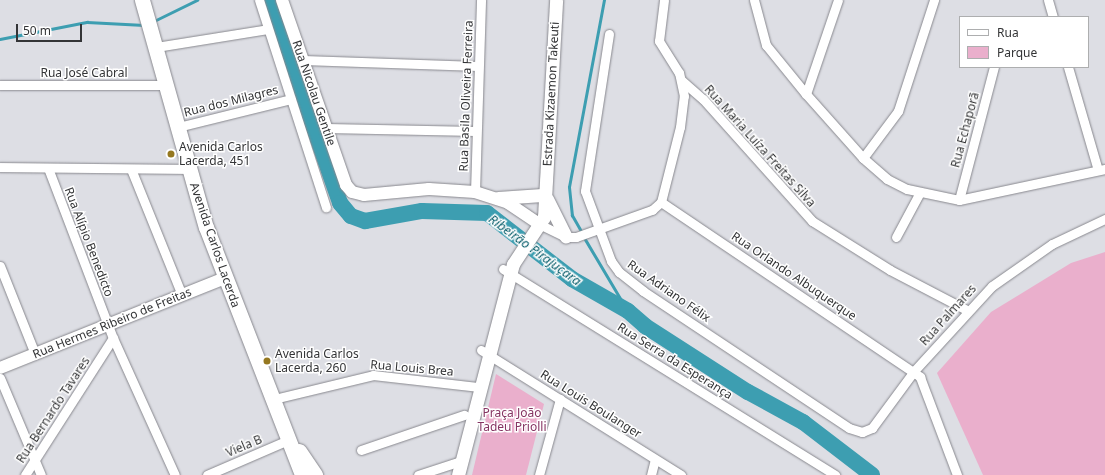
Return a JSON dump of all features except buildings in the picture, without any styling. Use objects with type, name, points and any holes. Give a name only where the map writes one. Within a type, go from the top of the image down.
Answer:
[{"type":"main road","name":"Avenida Carlos Lacerda","points":[[142,0],[167,85],[189,169],[225,278],[290,439],[302,475]]},
{"type":"main road","name":"Estrada Kizaemon Takeuti","points":[[475,387],[507,271],[516,249],[534,228],[545,194],[556,0]]},
{"type":"main road","points":[[498,198],[545,194],[552,212],[568,235]]},
{"type":"main road","points":[[455,469],[464,415],[475,387]]},
{"type":"main road","points":[[455,469],[475,387]]},
{"type":"main road","name":"Avenida Carlos Lacerda","points":[[290,439],[315,475]]},
{"type":"street","points":[[259,0],[326,207]]},
{"type":"street","name":"Rua Nicolau Gentile","points":[[282,0],[346,185],[352,192],[364,195],[429,189],[475,192]]},
{"type":"street","name":"Rua Basila Oliveira Ferreira","points":[[475,192],[481,0]]},
{"type":"street","points":[[475,192],[498,198],[534,228],[568,235],[596,230],[652,210],[661,202],[680,127],[684,96],[681,80],[659,41],[664,0]]},
{"type":"street","points":[[754,0],[766,45],[806,94],[863,158],[887,179],[919,194],[959,200],[1102,170],[1068,68]]},
{"type":"street","points":[[806,94],[838,0]]},
{"type":"street","points":[[863,158],[898,112],[934,0]]},
{"type":"street","points":[[1048,0],[1053,16]]},
{"type":"street","points":[[154,40],[268,29]]},
{"type":"street","name":"Rua Adriano Félix","points":[[609,34],[585,184],[596,230],[611,261],[632,283],[849,428],[862,432],[872,428]]},
{"type":"street","points":[[303,60],[478,66]]},
{"type":"street","name":"Rua Echaporã","points":[[959,200],[994,68]]},
{"type":"street","name":"Rua Maria Luíza Freitas Silva","points":[[681,80],[703,99],[812,221],[890,270],[967,310]]},
{"type":"street","name":"Rua José Cabral","points":[[0,85],[167,85]]},
{"type":"street","name":"Rua dos Milagres","points":[[178,127],[290,99]]},
{"type":"street","points":[[326,128],[476,130]]},
{"type":"street","points":[[0,167],[189,169]]},
{"type":"street","name":"Rua Alípio Benedicto","points":[[48,168],[113,338],[175,475]]},
{"type":"street","points":[[131,169],[182,295]]},
{"type":"street","points":[[896,237],[919,194]]},
{"type":"street","name":"Rua Orlando Albuquerque","points":[[661,202],[914,371]]},
{"type":"street","name":"Rua Palmares","points":[[872,428],[914,371],[967,310],[992,286],[1052,244],[1105,219]]},
{"type":"street","points":[[0,266],[35,354]]},
{"type":"street","name":"Rua Serra da Esperança","points":[[507,271],[835,475]]},
{"type":"street","name":"Rua Hermes Ribeiro de Freitas","points":[[0,368],[225,278]]},
{"type":"street","name":"Rua Bernardo Tavares","points":[[25,475],[113,338]]},
{"type":"street","name":"Rua Louis Boulanger","points":[[484,352],[681,475]]},
{"type":"street","points":[[914,371],[925,386],[957,475]]},
{"type":"street","name":"Rua Louis Brea","points":[[274,399],[373,375],[475,387]]},
{"type":"street","points":[[0,378],[41,475]]},
{"type":"street","points":[[538,475],[560,399]]},
{"type":"street","points":[[361,450],[464,415]]},
{"type":"street","name":"Viela B","points":[[207,475],[290,439]]},
{"type":"street","points":[[651,475],[656,459]]},
{"type":"street","points":[[418,475],[455,469]]},
{"type":"green space","points":[[1105,252],[1105,475],[983,475],[937,373],[991,312],[1071,263]]},
{"type":"green space","name":"Praça João Tadeu Priolli","points":[[496,374],[544,404],[526,475],[472,475]]},
{"type":"waterway","points":[[154,21],[197,0]]},
{"type":"waterway","name":"Ribeirão Pirajuçara","points":[[269,0],[340,203],[351,216],[365,221],[422,211],[487,213],[572,279],[628,311],[645,326],[748,392],[803,422],[872,475]]},
{"type":"waterway","points":[[582,233],[572,216],[569,187],[604,0]]},
{"type":"waterway","points":[[0,39],[87,22],[144,25]]},
{"type":"waterway","points":[[584,237],[628,311]]},
{"type":"place","name":"Avenida Carlos Lacerda, 451","points":[[171,154]]},
{"type":"place","name":"Avenida Carlos Lacerda, 260","points":[[267,361]]}]
